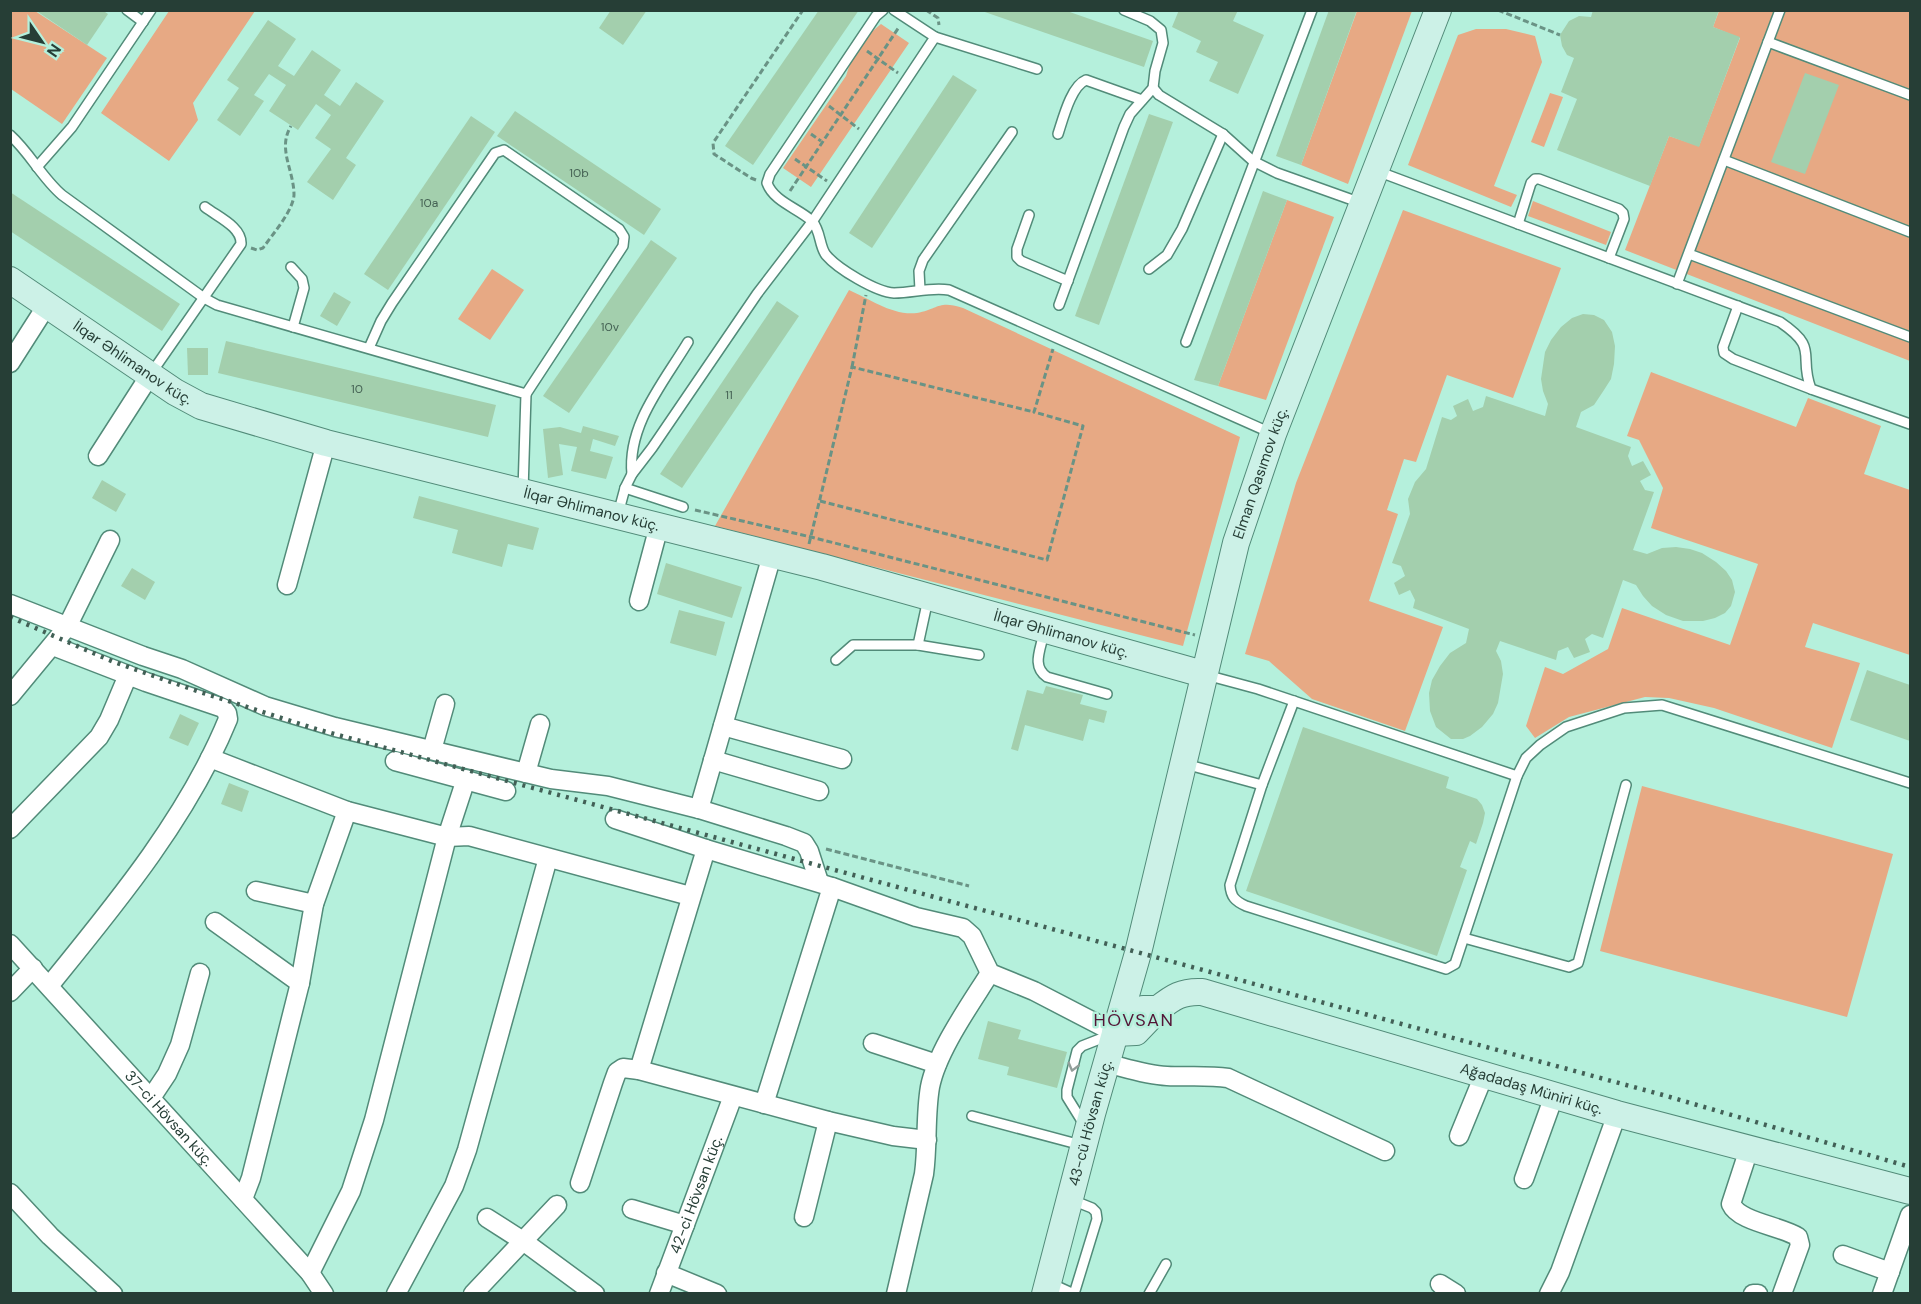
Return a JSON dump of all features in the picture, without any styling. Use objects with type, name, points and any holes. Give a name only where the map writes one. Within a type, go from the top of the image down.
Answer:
[{"type":"street","name":"Elman Qasımov küç.","points":[[1138,953],[1236,543],[1274,434],[1438,10]]},
{"type":"street","name":"İlqar Əhlimanov küç.","points":[[10,280],[150,375],[201,406],[326,443],[804,563],[1203,674]]},
{"type":"street","points":[[10,363],[47,305]]},
{"type":"street","points":[[98,456],[150,375]]},
{"type":"street","points":[[287,585],[326,443]]},
{"type":"street","points":[[639,600],[659,526]]},
{"type":"street","points":[[12,691],[67,627],[110,540]]},
{"type":"street","points":[[699,809],[772,555]]},
{"type":"street","points":[[10,604],[193,673],[265,706],[335,727],[551,779],[609,786],[699,809],[804,843],[825,885],[764,1104]]},
{"type":"street","points":[[49,986],[94,930],[182,808],[228,720],[223,708],[53,646]]},
{"type":"street","points":[[10,829],[99,737],[109,720],[128,675]]},
{"type":"street","points":[[432,750],[445,704]]},
{"type":"street","points":[[526,773],[540,724]]},
{"type":"street","points":[[723,726],[842,759]]},
{"type":"street","points":[[210,758],[347,811],[447,837],[469,836],[690,896]]},
{"type":"street","points":[[713,760],[819,791]]},
{"type":"street","points":[[395,761],[506,791]]},
{"type":"street","points":[[310,1273],[351,1191],[374,1120],[447,837],[466,779]]},
{"type":"street","points":[[243,1199],[254,1167],[300,983],[314,904],[347,811]]},
{"type":"street","points":[[615,819],[825,885],[915,917],[963,928],[972,936],[990,973],[1034,991],[1115,1033]]},
{"type":"street","points":[[639,1070],[706,849]]},
{"type":"street","points":[[396,1293],[454,1186],[467,1150],[548,858]]},
{"type":"street","points":[[255,891],[314,904]]},
{"type":"street","points":[[215,922],[300,983]]},
{"type":"street","name":"37-ci Hövsan küç.","points":[[10,944],[310,1273],[324,1293]]},
{"type":"street","name":"43-cü Hövsan küç.","points":[[1046,1288],[1138,953]]},
{"type":"street","points":[[10,992],[33,968]]},
{"type":"street","points":[[151,1098],[167,1074],[180,1045],[200,973]]},
{"type":"street","points":[[896,1293],[924,1174],[931,1086],[937,1064],[990,973]]},
{"type":"street","name":"Ağadadaş Müniri küç.","points":[[1115,1033],[1136,1032],[1176,994],[1189,991],[1202,992],[1617,1114],[1911,1191]]},
{"type":"street","points":[[1126,995],[1138,1007],[1158,1009]]},
{"type":"street","points":[[873,1043],[937,1064]]},
{"type":"street","points":[[1106,1063],[1147,1074],[1208,1075],[1228,1078],[1385,1151]]},
{"type":"street","points":[[580,1183],[617,1072],[623,1068],[639,1070],[828,1121],[893,1136],[927,1140]]},
{"type":"street","points":[[1458,1136],[1484,1075]]},
{"type":"street","name":"42-ci Hövsan küç.","points":[[658,1293],[733,1096]]},
{"type":"street","points":[[1524,1179],[1554,1096]]},
{"type":"street","points":[[1549,1293],[1560,1272],[1617,1114]]},
{"type":"street","points":[[804,1217],[828,1121]]},
{"type":"street","points":[[1749,1149],[1731,1204],[1734,1211],[1743,1216],[1790,1232],[1798,1237],[1800,1245],[1782,1293]]},
{"type":"street","points":[[10,1193],[50,1236],[114,1293]]},
{"type":"street","points":[[473,1293],[556,1205]]},
{"type":"street","points":[[632,1209],[685,1225]]},
{"type":"street","points":[[1882,1293],[1911,1215]]},
{"type":"street","points":[[487,1218],[595,1293]]},
{"type":"street","points":[[1843,1255],[1890,1272]]},
{"type":"street","points":[[666,1273],[717,1293]]},
{"type":"street","points":[[1440,1284],[1456,1293]]},
{"type":"street","points":[[1753,1293],[1758,1293]]},
{"type":"lane","points":[[127,10],[143,22]]},
{"type":"lane","points":[[37,167],[72,127],[151,10]]},
{"type":"lane","points":[[883,10],[876,16],[856,45],[770,174],[767,183],[770,192],[812,222],[818,231],[825,253],[836,264],[885,292],[896,293],[937,288],[950,290],[1274,434]]},
{"type":"lane","points":[[894,10],[935,37],[1037,69]]},
{"type":"lane","points":[[1124,10],[1150,21],[1161,30],[1163,43],[1155,71],[1154,88],[1159,95],[1223,134],[1253,162],[1363,204]]},
{"type":"lane","points":[[1186,342],[1312,10]]},
{"type":"lane","points":[[1677,284],[1780,10]]},
{"type":"lane","points":[[617,516],[625,488],[632,474],[757,294],[812,222],[935,37]]},
{"type":"lane","points":[[1768,42],[1911,95]]},
{"type":"lane","points":[[1058,134],[1073,95],[1080,83],[1086,80],[1142,100]]},
{"type":"lane","points":[[1059,306],[1124,127],[1131,114],[1154,88]]},
{"type":"lane","points":[[920,290],[919,272],[923,260],[1012,132]]},
{"type":"lane","points":[[1149,268],[1167,255],[1182,229],[1223,134]]},
{"type":"lane","points":[[10,135],[20,143],[52,186],[62,195],[204,298],[232,310],[526,394]]},
{"type":"lane","points":[[369,348],[381,321],[495,153],[504,150],[619,229],[624,237],[623,246],[526,394],[523,492]]},
{"type":"lane","points":[[1724,160],[1911,232]]},
{"type":"lane","points":[[1376,171],[1780,321],[1796,332],[1805,345],[1811,389]]},
{"type":"lane","points":[[1518,224],[1532,183],[1535,179],[1539,179],[1619,209],[1623,213],[1624,219],[1609,258]]},
{"type":"lane","points":[[150,375],[241,244],[241,237],[237,230],[205,207]]},
{"type":"lane","points":[[1029,215],[1017,249],[1017,257],[1068,281]]},
{"type":"lane","points":[[1689,254],[1911,337]]},
{"type":"lane","points":[[291,267],[302,279],[304,288],[293,327]]},
{"type":"lane","points":[[1738,306],[1723,347],[1724,353],[1733,360],[1911,424]]},
{"type":"lane","points":[[632,474],[630,458],[632,444],[643,416],[688,342]]},
{"type":"lane","points":[[625,488],[683,507]]},
{"type":"lane","points":[[918,645],[928,597]]},
{"type":"lane","points":[[1045,630],[1037,665],[1040,672],[1047,677],[1107,694]]},
{"type":"lane","points":[[836,660],[853,645],[918,645],[979,655]]},
{"type":"lane","points":[[1203,674],[1258,689],[1517,776]]},
{"type":"lane","points":[[1294,702],[1262,784],[1230,885],[1231,894],[1236,901],[1246,906],[1446,969],[1455,964],[1517,776],[1526,758],[1566,727],[1624,708],[1662,705],[1911,783]]},
{"type":"lane","points":[[1182,764],[1262,784]]},
{"type":"lane","points":[[1464,938],[1569,967],[1578,963],[1626,785]]},
{"type":"lane","points":[[1086,1138],[1067,1097],[1077,1051],[1082,1046],[1115,1033]]},
{"type":"lane","points":[[972,1116],[1086,1138]]},
{"type":"lane","points":[[1046,1288],[1074,1293],[1097,1219],[1096,1212],[1092,1208],[1069,1200]]},
{"type":"lane","points":[[1149,1293],[1166,1264]]},
{"type":"path","points":[[767,183],[751,178],[714,153],[713,143],[803,10]]},
{"type":"path","points":[[1498,10],[1560,35]]},
{"type":"path","points":[[783,201],[804,166],[905,18]]},
{"type":"path","points":[[856,45],[907,79]]},
{"type":"path","points":[[851,85],[856,89]]},
{"type":"path","points":[[820,99],[868,136]]},
{"type":"path","points":[[241,244],[257,250],[263,248],[290,207],[294,196],[284,141],[291,126]]},
{"type":"path","points":[[811,134],[821,141]]},
{"type":"path","points":[[794,158],[835,187]]},
{"type":"path","points":[[804,563],[852,367],[868,284]]},
{"type":"path","points":[[1034,412],[1056,339]]},
{"type":"path","points":[[820,501],[1047,560],[1083,426],[852,367]]},
{"type":"path","points":[[683,507],[811,537],[1212,640]]},
{"type":"path","points":[[804,843],[969,886]]},
{"type":"shaded area","points":[[10,11],[35,11],[107,58],[62,124],[11,89]]},
{"type":"shaded area","points":[[169,11],[255,11],[193,103],[198,120],[169,161],[101,113]]},
{"type":"shaded area","points":[[1357,11],[1412,11],[1348,184],[1301,165]]},
{"type":"shaded area","points":[[1719,11],[1910,11],[1910,361],[1625,250],[1669,136],[1699,146],[1740,38],[1713,27]]},
{"type":"shaded area","points":[[881,24],[909,43],[811,187],[783,168],[846,76],[856,45]]},
{"type":"shaded area","points":[[1476,29],[1506,29],[1535,36],[1542,62],[1494,186],[1517,195],[1511,207],[1408,165],[1458,35]]},
{"type":"shaded area","points":[[1550,93],[1563,97],[1544,147],[1531,142]]},
{"type":"shaded area","points":[[1287,200],[1334,217],[1266,400],[1218,386]]},
{"type":"shaded area","points":[[1533,201],[1611,232],[1606,245],[1528,216]]},
{"type":"shaded area","points":[[1403,210],[1561,268],[1513,398],[1447,375],[1416,462],[1404,459],[1387,510],[1398,514],[1369,601],[1443,627],[1405,731],[1312,699],[1269,661],[1245,654],[1296,483]]},
{"type":"shaded area","points":[[492,269],[524,290],[490,340],[458,319]]},
{"type":"shaded area","points":[[849,290],[899,312],[917,313],[943,305],[963,308],[1240,437],[1183,646],[715,526]]},
{"type":"shaded area","points":[[1651,372],[1796,427],[1808,398],[1881,426],[1864,474],[1910,490],[1910,655],[1813,623],[1805,647],[1860,663],[1832,748],[1714,708],[1669,698],[1645,697],[1569,717],[1535,738],[1526,726],[1545,667],[1563,674],[1608,649],[1622,608],[1730,645],[1758,564],[1651,528],[1663,488],[1639,440],[1627,436]]},
{"type":"shaded area","points":[[1642,786],[1893,854],[1847,1017],[1600,951]]},
{"type":"building","points":[[35,10],[102,10],[108,14],[87,45]]},
{"type":"building","points":[[611,10],[647,10],[623,45],[599,28]]},
{"type":"building","points":[[819,10],[859,10],[753,165],[725,146]]},
{"type":"building","points":[[1064,10],[1153,41],[1144,67],[982,11]]},
{"type":"building","points":[[1179,10],[1238,10],[1233,21],[1264,35],[1238,94],[1209,81],[1218,62],[1196,52],[1201,41],[1172,27]]},
{"type":"building","points":[[1329,10],[1357,10],[1301,165],[1276,156]]},
{"type":"building","points":[[1593,10],[1719,10],[1713,27],[1740,37],[1699,147],[1669,136],[1650,186],[1557,150],[1577,99],[1561,92],[1574,58],[1567,55],[1560,35],[1569,21],[1579,16],[1591,17]]},
{"type":"building","points":[[268,20],[296,39],[278,66],[294,76],[312,50],[341,70],[324,95],[340,106],[356,82],[384,101],[346,158],[356,165],[333,200],[307,182],[331,149],[315,138],[331,115],[316,104],[298,130],[269,111],[286,85],[269,74],[254,95],[264,101],[240,136],[217,120],[239,88],[227,80]]},
{"type":"building","points":[[1805,73],[1839,85],[1805,174],[1771,162]]},
{"type":"building","points":[[953,75],[977,90],[872,248],[849,233]]},
{"type":"building","points":[[515,111],[661,209],[644,235],[497,136]]},
{"type":"building","points":[[1149,114],[1173,122],[1099,325],[1075,316]]},
{"type":"building","points":[[471,116],[495,132],[388,290],[364,274]]},
{"type":"building","points":[[1263,191],[1287,200],[1218,386],[1194,380]]},
{"type":"building","points":[[10,192],[180,304],[162,331],[10,231]]},
{"type":"building","points":[[651,240],[677,258],[569,413],[543,396]]},
{"type":"building","points":[[334,292],[351,302],[337,326],[320,316]]},
{"type":"building","points":[[777,301],[799,316],[682,488],[660,474]]},
{"type":"building","points":[[1583,314],[1594,315],[1604,320],[1612,332],[1615,346],[1614,364],[1611,379],[1594,405],[1581,412],[1576,427],[1631,447],[1628,456],[1632,466],[1643,461],[1651,475],[1640,481],[1645,490],[1654,492],[1633,550],[1647,554],[1662,548],[1676,547],[1702,553],[1726,571],[1732,580],[1735,592],[1731,606],[1725,613],[1715,618],[1703,621],[1683,621],[1666,615],[1652,606],[1636,585],[1623,580],[1603,638],[1592,634],[1585,639],[1590,652],[1574,658],[1568,647],[1558,651],[1556,660],[1500,641],[1496,651],[1501,661],[1503,674],[1498,703],[1493,714],[1470,736],[1463,739],[1451,739],[1436,727],[1430,711],[1429,693],[1432,680],[1440,666],[1450,653],[1466,643],[1469,629],[1413,608],[1415,600],[1410,590],[1399,595],[1394,583],[1405,576],[1401,566],[1392,563],[1410,514],[1408,499],[1415,482],[1426,469],[1442,417],[1451,420],[1457,416],[1453,406],[1468,399],[1473,411],[1483,407],[1486,396],[1545,416],[1548,404],[1541,379],[1545,352],[1561,327],[1572,318]]},
{"type":"building","points":[[226,341],[496,405],[488,437],[218,373]]},
{"type":"building","points":[[187,348],[208,348],[208,375],[188,375]]},
{"type":"building","points":[[583,426],[619,436],[615,446],[593,439],[590,451],[613,457],[606,479],[571,471],[577,447],[559,444],[563,475],[548,478],[543,429],[560,427],[581,433]]},
{"type":"building","points":[[102,480],[126,494],[116,512],[92,498]]},
{"type":"building","points":[[419,496],[539,528],[533,550],[508,544],[502,567],[452,553],[458,530],[413,518]]},
{"type":"building","points":[[666,563],[742,587],[732,618],[657,594]]},
{"type":"building","points":[[132,568],[155,582],[145,600],[121,586]]},
{"type":"building","points":[[679,610],[725,622],[716,656],[670,643]]},
{"type":"building","points":[[1867,670],[1910,685],[1910,741],[1850,720]]},
{"type":"building","points":[[1046,686],[1083,695],[1080,704],[1107,711],[1104,723],[1089,719],[1083,741],[1025,725],[1018,751],[1011,749],[1027,690],[1043,694]]},
{"type":"building","points":[[180,714],[199,723],[188,746],[169,738]]},
{"type":"building","points":[[1303,727],[1449,777],[1446,788],[1477,799],[1482,805],[1485,813],[1483,823],[1476,844],[1470,841],[1460,867],[1467,870],[1437,956],[1246,891]]},
{"type":"building","points":[[229,783],[249,791],[242,812],[221,804]]},
{"type":"building","points":[[988,1021],[1021,1030],[1018,1039],[1067,1052],[1057,1088],[1007,1075],[1009,1067],[978,1059]]},
{"type":"railway","points":[[10,617],[114,662],[316,729],[1663,1095],[1910,1167]]},
{"type":"district","name":"HÖVSAN","points":[[1134,1020]]}]
